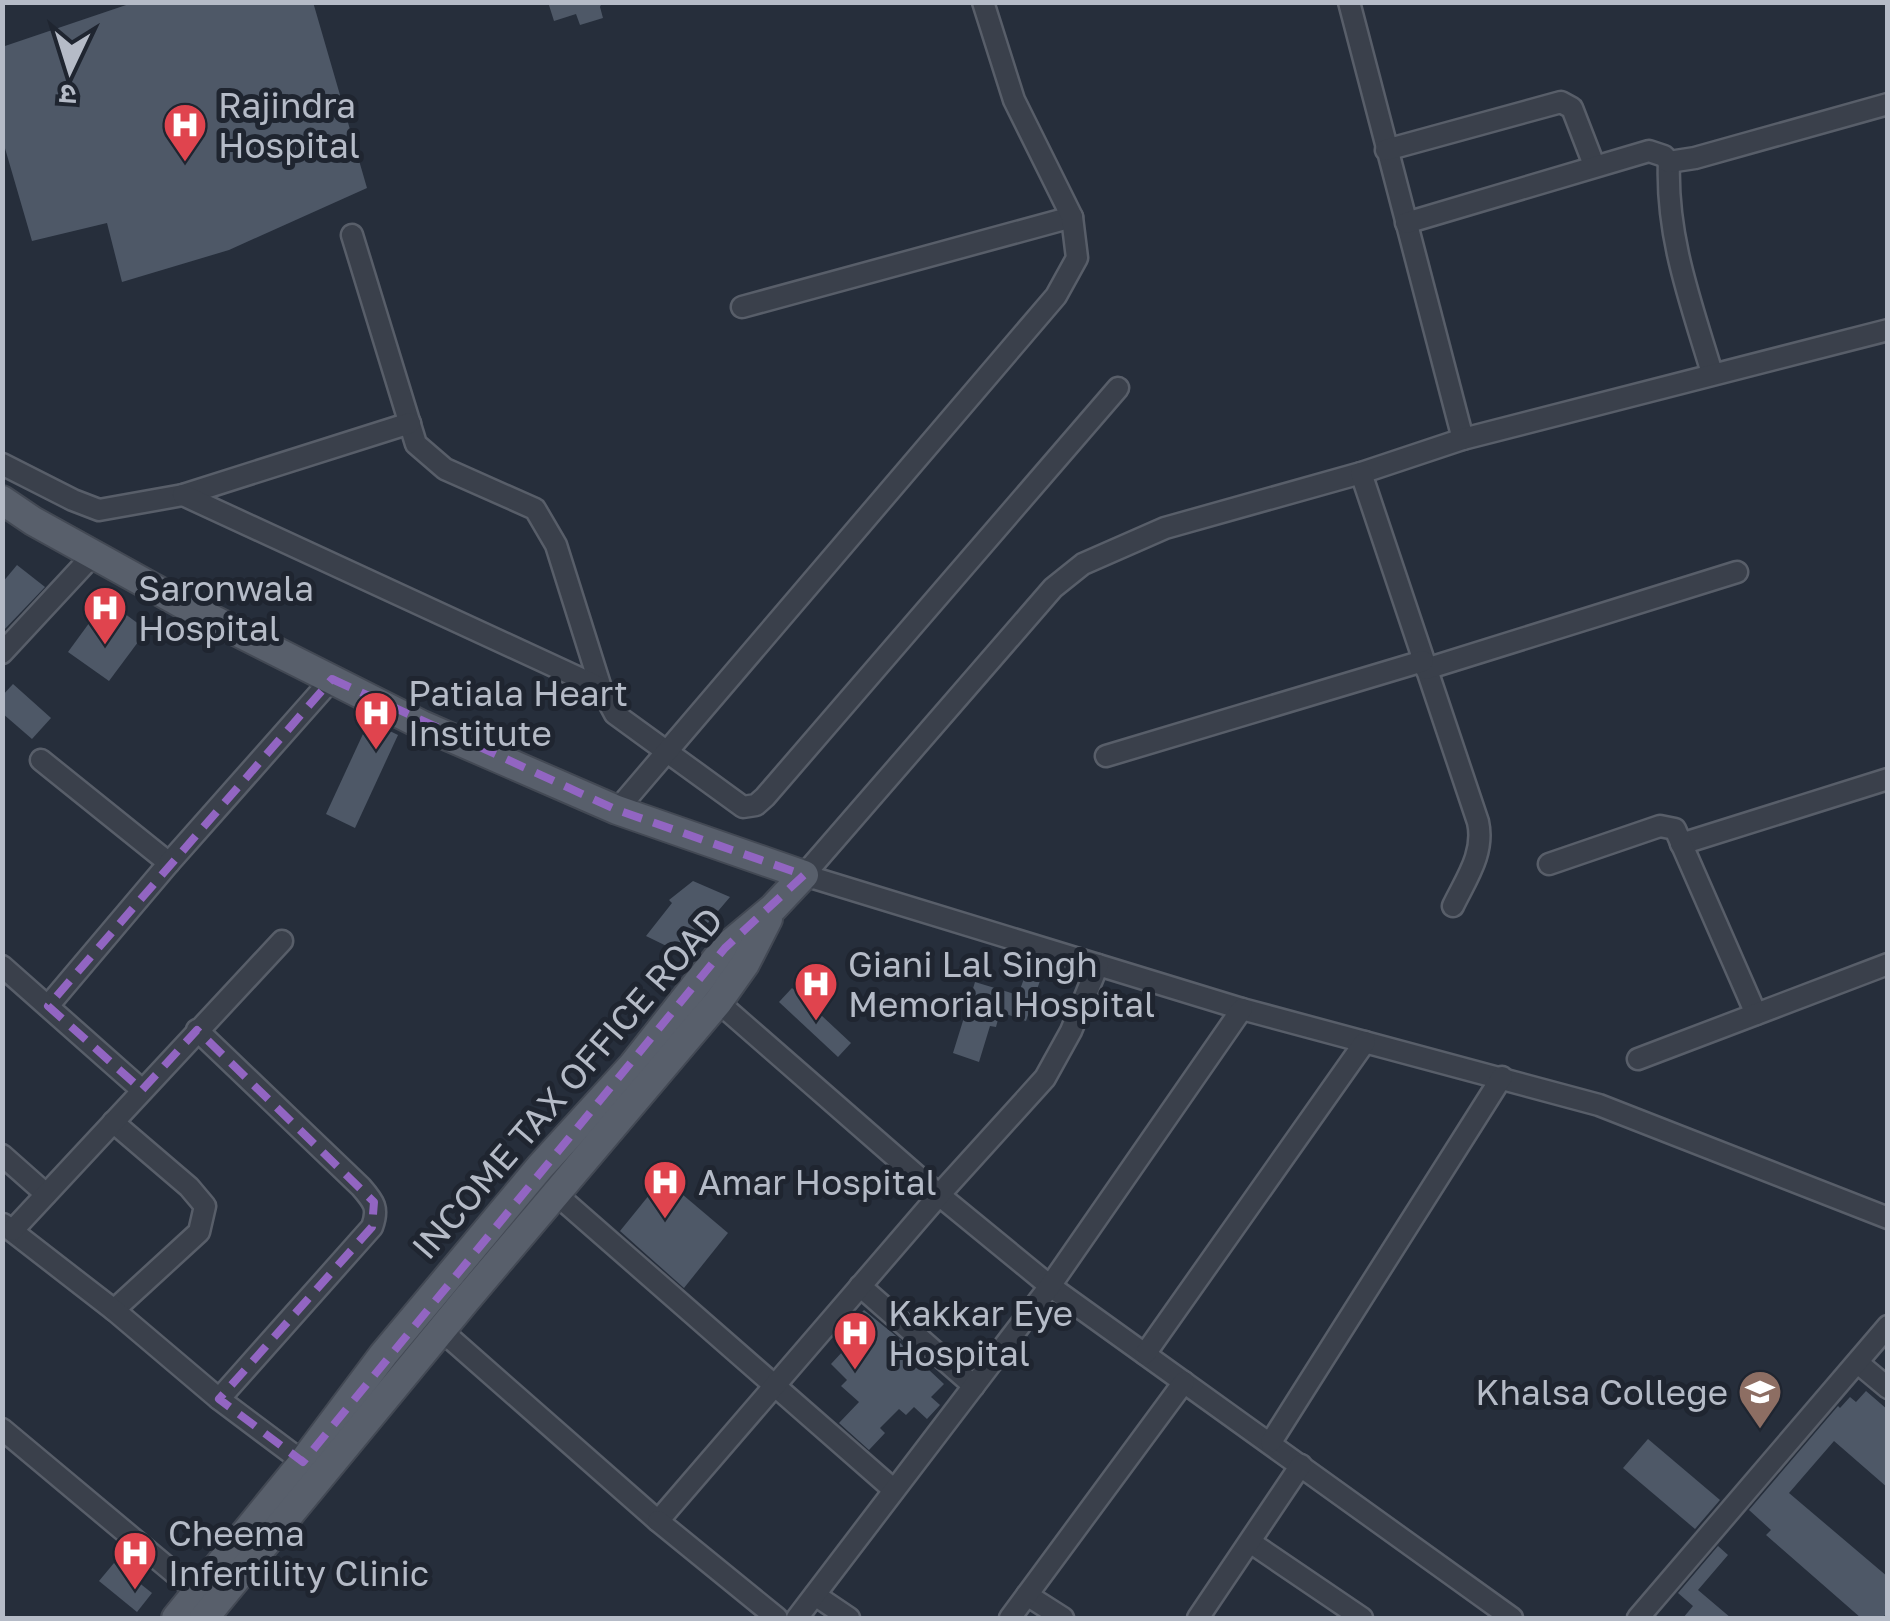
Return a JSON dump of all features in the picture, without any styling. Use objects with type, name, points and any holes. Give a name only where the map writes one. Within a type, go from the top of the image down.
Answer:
[{"type":"main road","points":[[2,500],[93,556],[422,725],[617,810],[804,875]]},
{"type":"main road","name":"INCOME TAX OFFICE ROAD","points":[[243,1553],[303,1462],[383,1356],[540,1167],[634,1065],[725,948],[773,908],[804,875]]},
{"type":"main road","points":[[176,1618],[201,1605],[557,1195],[718,1002],[745,964],[773,908]]},
{"type":"street","points":[[617,810],[1056,296],[1077,258],[1072,217],[1014,100],[983,2]]},
{"type":"street","points":[[1349,2],[1463,439]]},
{"type":"street","points":[[1386,150],[1560,102],[1572,108],[1594,166]]},
{"type":"street","points":[[1669,162],[1696,158],[1888,104]]},
{"type":"street","points":[[1406,223],[1649,151],[1664,156],[1669,162],[1674,248],[1712,373]]},
{"type":"street","points":[[742,308],[1072,217]]},
{"type":"street","points":[[352,236],[416,444],[445,469],[535,510],[556,545],[601,688],[616,714],[743,808],[756,805],[1118,388]]},
{"type":"street","points":[[1888,330],[1463,439],[1361,474],[1165,528],[1083,564],[1053,588],[804,875],[1242,1009],[1599,1105],[1888,1218]]},
{"type":"street","points":[[2,464],[99,510],[183,494],[410,423]]},
{"type":"street","points":[[1361,474],[1482,837],[1453,906]]},
{"type":"street","points":[[183,494],[601,688]]},
{"type":"street","points":[[2,653],[93,556]]},
{"type":"street","points":[[1106,756],[1737,572]]},
{"type":"street","points":[[48,1006],[332,679]]},
{"type":"street","points":[[41,760],[169,863]]},
{"type":"street","points":[[1681,844],[1888,780]]},
{"type":"street","points":[[1550,864],[1660,826],[1675,829],[1756,1014]]},
{"type":"street","points":[[282,941],[46,1194],[8,1227],[219,1399],[303,1462]]},
{"type":"street","points":[[1638,1059],[1888,964]]},
{"type":"street","points":[[658,1520],[1045,1078],[1071,1031],[1098,965]]},
{"type":"street","points":[[2,966],[142,1090]]},
{"type":"street","points":[[718,1002],[939,1195],[1050,1286],[1512,1618]]},
{"type":"street","points":[[796,1618],[1050,1286],[1242,1009]]},
{"type":"street","points":[[197,1030],[361,1187],[374,1202],[377,1213],[372,1228],[219,1399]]},
{"type":"street","points":[[1146,1354],[1365,1042]]},
{"type":"street","points":[[1271,1442],[1502,1077]]},
{"type":"street","points":[[113,1122],[190,1188],[205,1206],[199,1232],[114,1310]]},
{"type":"street","points":[[2,1154],[46,1194]]},
{"type":"street","points":[[557,1195],[894,1490]]},
{"type":"street","points":[[860,1286],[974,1386]]},
{"type":"street","points":[[1638,1618],[1888,1326]]},
{"type":"street","points":[[442,1331],[777,1618]]},
{"type":"street","points":[[1858,1363],[1888,1388]]},
{"type":"street","points":[[1010,1618],[1184,1382]]},
{"type":"street","points":[[2,1429],[201,1605]]},
{"type":"street","points":[[1198,1618],[1301,1465]]},
{"type":"street","points":[[1250,1542],[1362,1618]]},
{"type":"street","points":[[815,1595],[849,1618]]},
{"type":"street","points":[[1028,1595],[1063,1618]]},
{"type":"highlighted area","points":[[332,679],[617,810],[804,875],[725,948],[303,1462],[219,1399],[372,1227],[374,1202],[197,1030],[142,1090],[48,1006]]},
{"type":"building","name":"Rajindra Hospital","points":[[135,2],[313,2],[367,188],[229,250],[122,282],[107,223],[32,241],[2,138],[2,47]]},
{"type":"building","points":[[548,2],[602,2],[603,18],[580,25],[576,14],[554,21]]},
{"type":"building","points":[[17,565],[45,587],[2,632],[2,583]]},
{"type":"building","points":[[106,600],[147,630],[109,681],[68,652]]},
{"type":"building","points":[[13,684],[51,718],[32,739],[2,713],[2,696]]},
{"type":"building","points":[[369,721],[398,735],[355,828],[326,814]]},
{"type":"building","points":[[693,881],[730,897],[696,937],[704,941],[689,957],[646,936],[672,903],[669,900]]},
{"type":"building","points":[[1026,973],[1041,978],[1026,1021],[1000,1012],[996,1027],[990,1026],[979,1062],[953,1053],[975,982],[1018,995]]},
{"type":"building","points":[[792,988],[851,1043],[838,1057],[779,1002]]},
{"type":"building","name":"Amar Hospital","points":[[663,1178],[728,1233],[684,1288],[620,1231]]},
{"type":"building","points":[[864,1310],[901,1340],[944,1384],[931,1397],[940,1405],[927,1419],[914,1407],[906,1415],[899,1409],[880,1428],[885,1433],[869,1450],[839,1423],[859,1402],[841,1386],[847,1380],[831,1364],[857,1336],[848,1327]]},
{"type":"building","points":[[1866,1391],[1888,1410],[1888,1488],[1834,1441],[1789,1493],[1888,1577],[1888,1612],[1882,1618],[1861,1618],[1766,1535],[1771,1530],[1749,1510],[1838,1406],[1850,1397],[1856,1402]]},
{"type":"building","points":[[1648,1439],[1720,1500],[1695,1529],[1623,1468]]},
{"type":"building","points":[[1718,1546],[1728,1555],[1698,1590],[1731,1618],[1683,1618],[1693,1606],[1678,1593]]},
{"type":"building","points":[[114,1563],[152,1593],[137,1612],[99,1581]]},
{"type":"place","name":"Rajindra Hospital","points":[[185,163]]},
{"type":"place","name":"Saronwala Hospital","points":[[105,646]]},
{"type":"place","name":"Patiala Heart Institute","points":[[376,751]]},
{"type":"place","name":"Giani Lal Singh Memorial Hospital","points":[[816,1022]]},
{"type":"place","name":"Amar Hospital","points":[[665,1220]]},
{"type":"place","name":"Kakkar Eye Hospital","points":[[855,1371]]},
{"type":"place","name":"Khalsa College","points":[[1760,1430]]},
{"type":"place","name":"Cheema Infertility Clinic","points":[[135,1591]]}]
